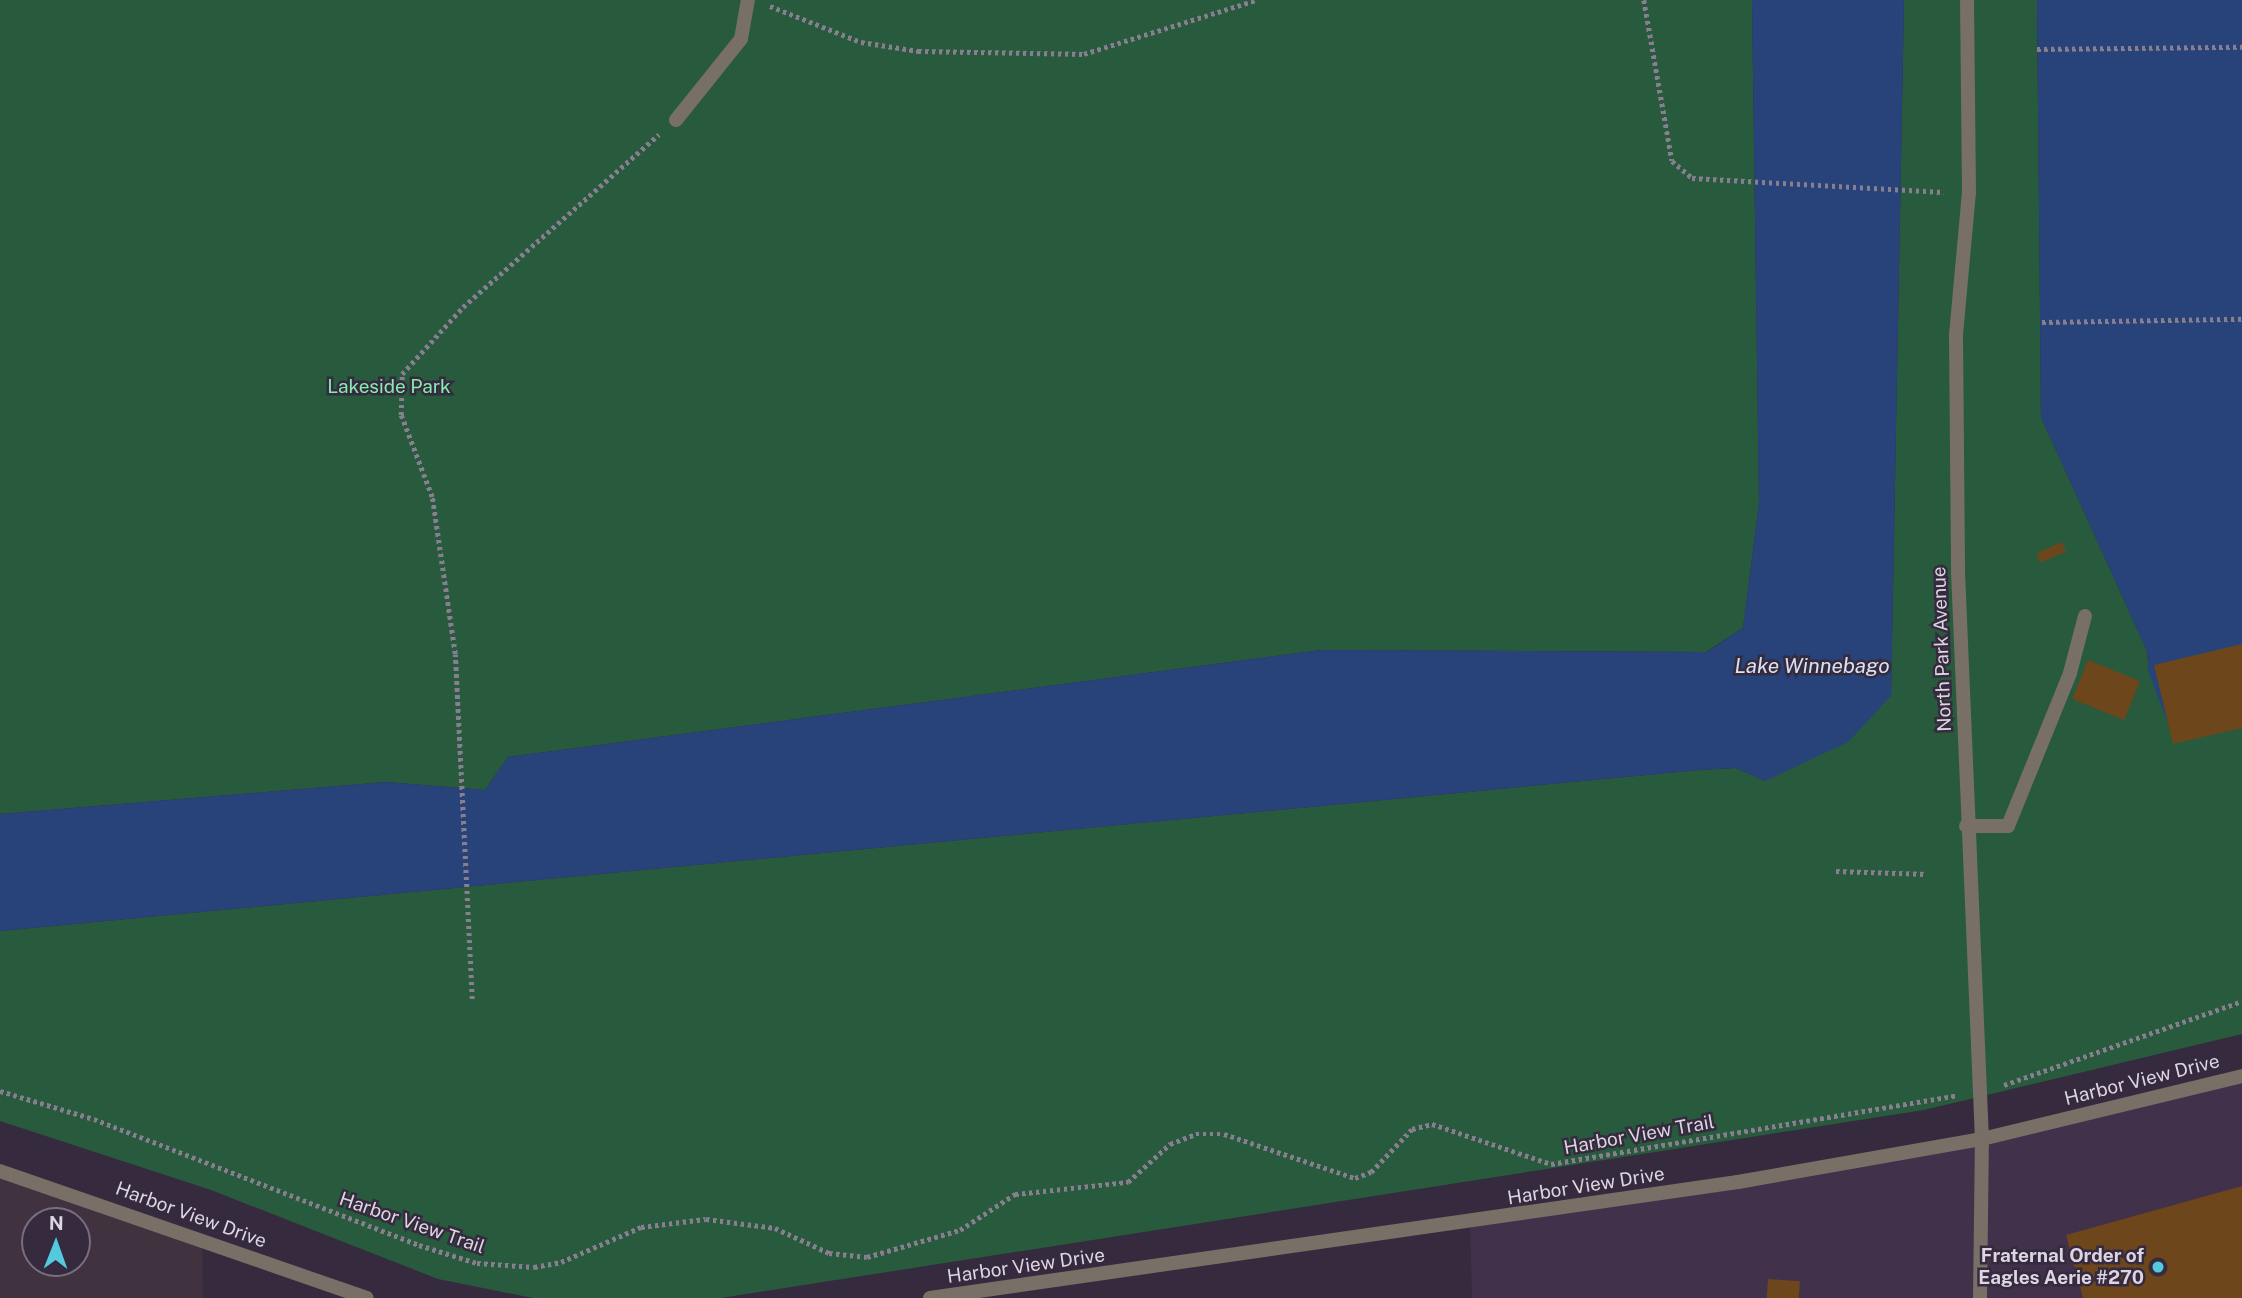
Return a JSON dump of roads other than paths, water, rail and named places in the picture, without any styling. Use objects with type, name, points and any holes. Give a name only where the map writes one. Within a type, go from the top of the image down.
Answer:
[{"type":"street","points":[[676,120],[741,39],[748,0]]},
{"type":"street","name":"North Park Avenue","points":[[1967,0],[1969,192],[1956,335],[1966,826],[1982,1139],[1980,1298]]},
{"type":"street","points":[[1966,826],[2008,826],[2070,673],[2085,616]]},
{"type":"street","name":"Harbor View Drive","points":[[930,1298],[1470,1224],[1982,1139],[2242,1076]]},
{"type":"street","name":"Harbor View Drive","points":[[0,1171],[367,1298]]},
{"type":"water","name":"Lake Winnebago","points":[[1752,0],[1904,0],[1891,696],[1848,742],[1765,781],[1736,768],[1699,770],[0,931],[0,814],[386,782],[485,790],[508,757],[1321,650],[1707,652],[1743,628],[1759,504]]},
{"type":"water","points":[[2037,0],[2242,0],[2242,726],[2175,742],[2149,673],[2147,651],[2041,417]]},
{"type":"place","name":"Fraternal Order of Eagles Aerie #270","points":[[2158,1267]]},
{"type":"park label","name":"Lakeside Park","points":[[389,387]]}]
